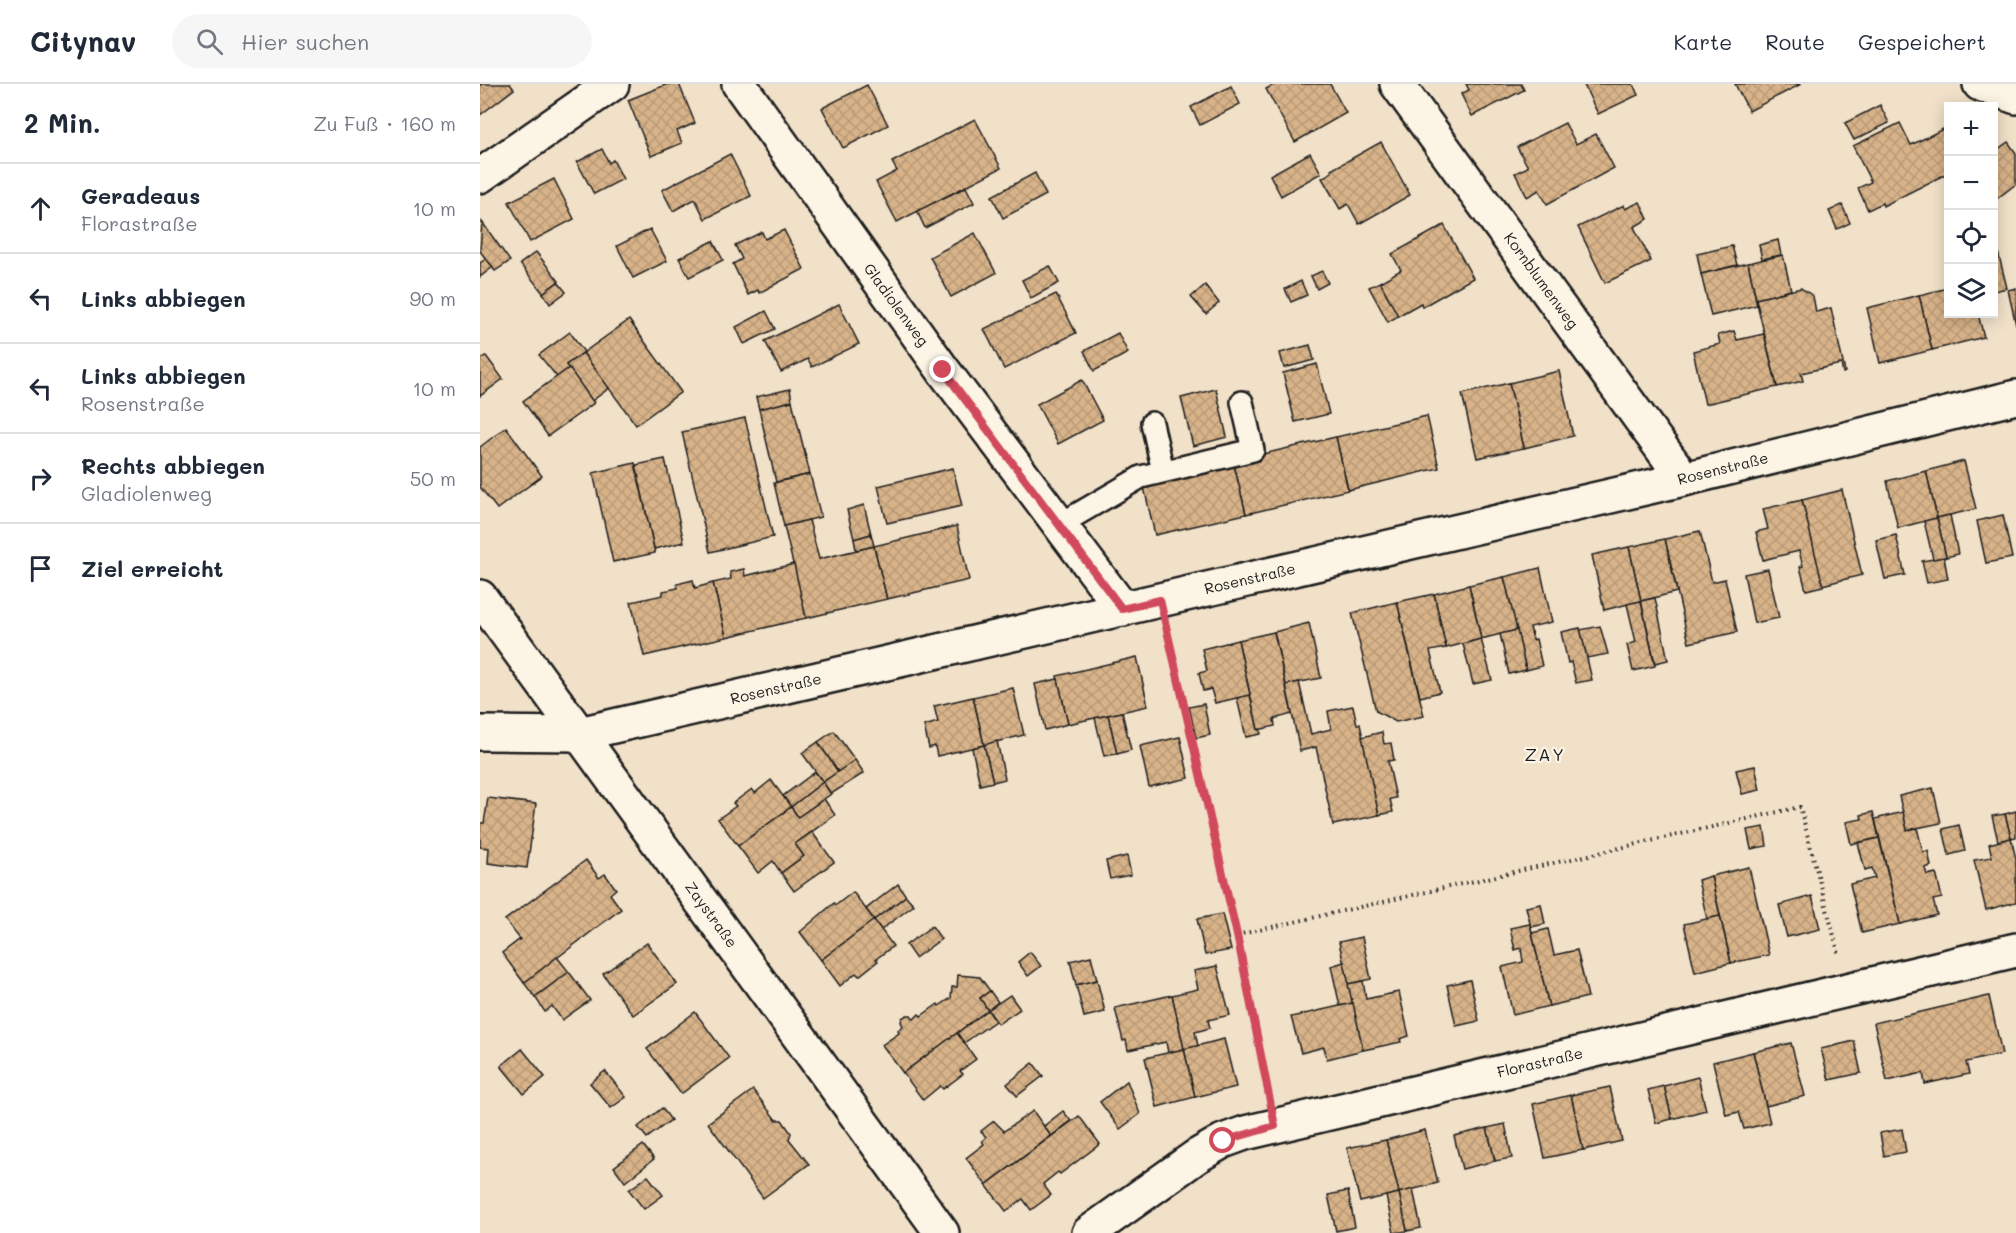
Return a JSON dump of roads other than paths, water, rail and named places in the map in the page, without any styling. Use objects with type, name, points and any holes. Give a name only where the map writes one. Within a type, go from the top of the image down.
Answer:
[{"type":"street","points":[[480,176],[612,84]]},
{"type":"street","name":"Gladiolenweg","points":[[739,84],[943,370],[1122,609]]},
{"type":"street","name":"Kornblumenweg","points":[[1397,84],[1683,479]]},
{"type":"street","points":[[1980,84],[2016,97]]},
{"type":"street","name":"Rosenstraße","points":[[480,733],[579,734],[1683,479],[2016,397]]},
{"type":"street","name":"Zaystraße","points":[[480,597],[942,1233]]},
{"type":"street","name":"Florastraße","points":[[1089,1233],[1214,1146],[1234,1137],[2016,951]]},
{"type":"lane","points":[[1059,525],[1141,477],[1253,450],[1242,402]]},
{"type":"lane","points":[[1152,423],[1163,471]]},
{"type":"district","name":"ZAY","points":[[1545,755]]}]
